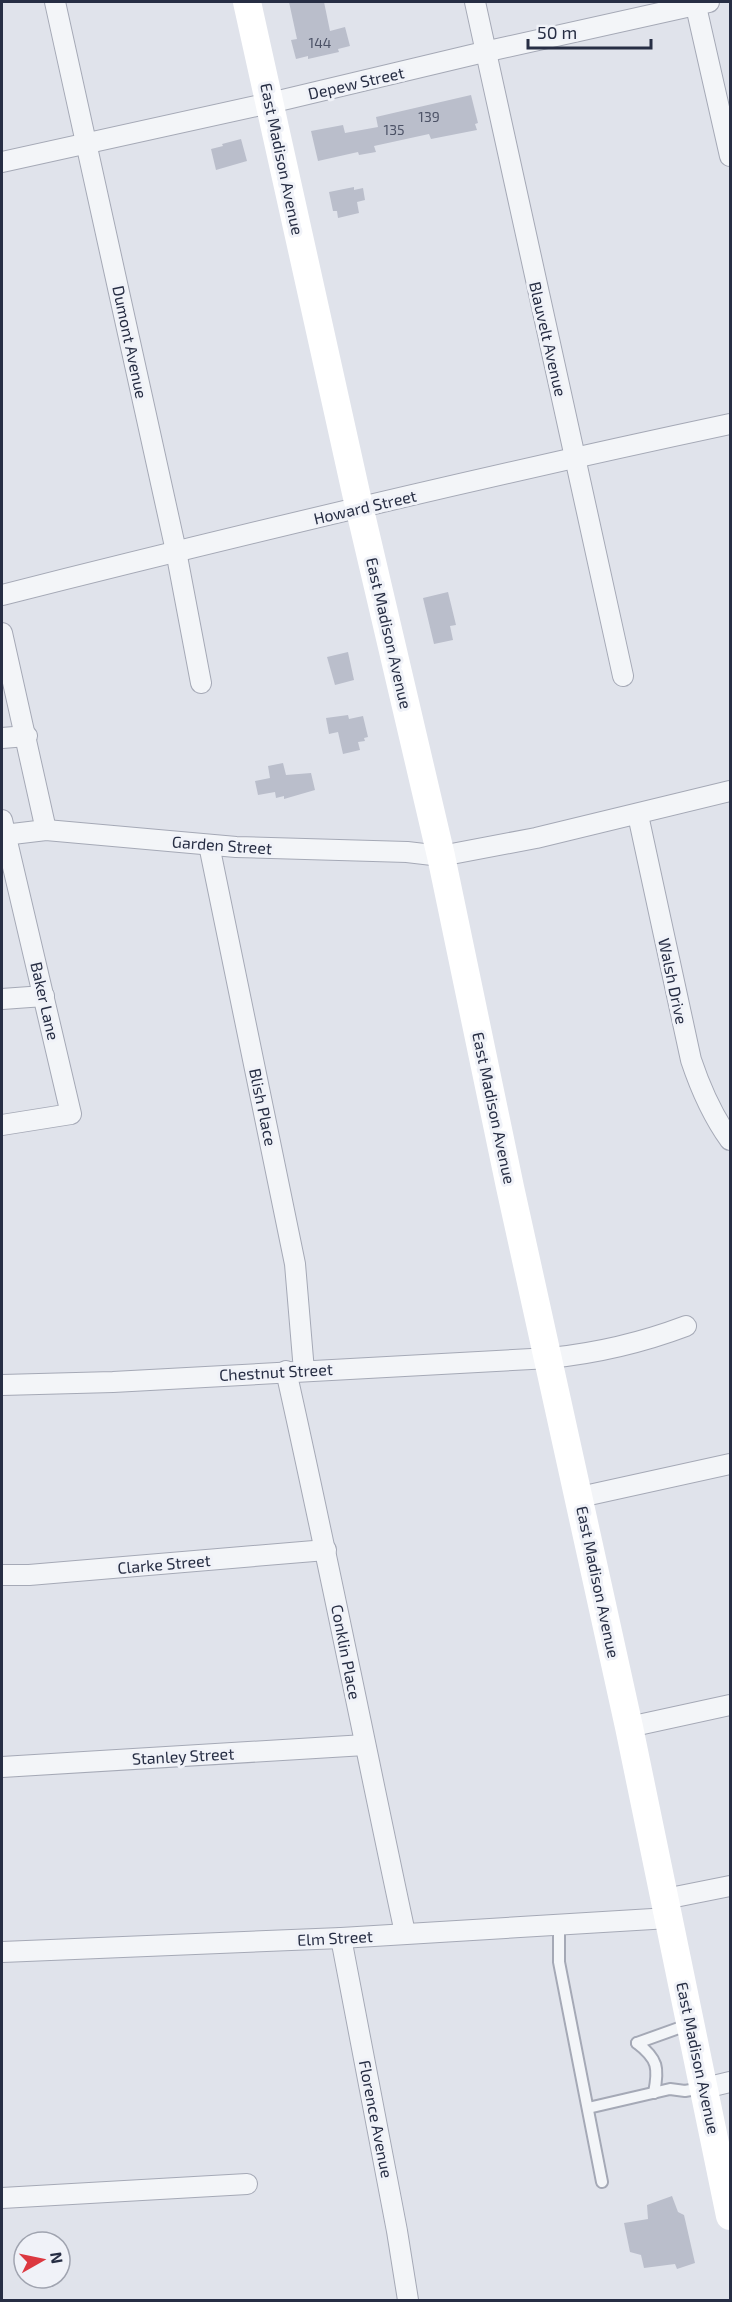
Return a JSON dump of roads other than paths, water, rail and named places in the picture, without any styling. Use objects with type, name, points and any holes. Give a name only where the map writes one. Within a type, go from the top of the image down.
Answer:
[{"type":"main road","name":"East Madison Avenue","points":[[248,2],[360,509],[441,856],[510,1187],[550,1358],[691,2024],[718,2085],[729,2198]]},
{"type":"street","name":"Dumont Avenue","points":[[55,2],[176,551],[201,683]]},
{"type":"street","name":"Blauvelt Avenue","points":[[475,2],[484,52],[623,676]]},
{"type":"street","name":"Depew Street","points":[[2,162],[270,103],[700,3]]},
{"type":"street","points":[[700,3],[730,156]]},
{"type":"street","name":"Howard Street","points":[[2,595],[176,551],[575,457],[730,424]]},
{"type":"street","points":[[2,633],[27,736],[46,830]]},
{"type":"street","points":[[2,738],[27,736]]},
{"type":"street","name":"Garden Street","points":[[3,827],[209,845],[407,852],[441,856],[638,815],[730,791]]},
{"type":"street","name":"Walsh Drive","points":[[638,815],[691,1060],[702,1093],[730,1140]]},
{"type":"street","name":"Baker Lane","points":[[2,1125],[71,1114],[3,827]]},
{"type":"street","name":"Blish Place","points":[[209,845],[295,1263],[295,1371]]},
{"type":"street","points":[[2,999],[44,996]]},
{"type":"street","name":"Chestnut Street","points":[[2,1385],[113,1382],[550,1358],[591,1354],[644,1342],[687,1326]]},
{"type":"street","name":"Conklin Place","points":[[295,1371],[326,1550],[405,1933]]},
{"type":"street","points":[[580,1497],[730,1464]]},
{"type":"street","name":"Clarke Street","points":[[2,1575],[41,1574],[326,1550]]},
{"type":"street","points":[[629,1727],[730,1705]]},
{"type":"street","name":"Stanley Street","points":[[2,1767],[365,1745]]},
{"type":"street","name":"Elm Street","points":[[2,1952],[341,1938],[559,1926],[667,1909],[730,1886]]},
{"type":"street","name":"Florence Avenue","points":[[341,1938],[397,2230],[408,2301]]},
{"type":"street","points":[[2,2198],[247,2184]]},
{"type":"lane","points":[[559,1926],[559,1962],[602,2182]]},
{"type":"lane","points":[[654,2093],[657,2078],[656,2064],[651,2054],[637,2043],[691,2024]]},
{"type":"lane","points":[[588,2108],[670,2089],[686,2091],[718,2085]]}]
